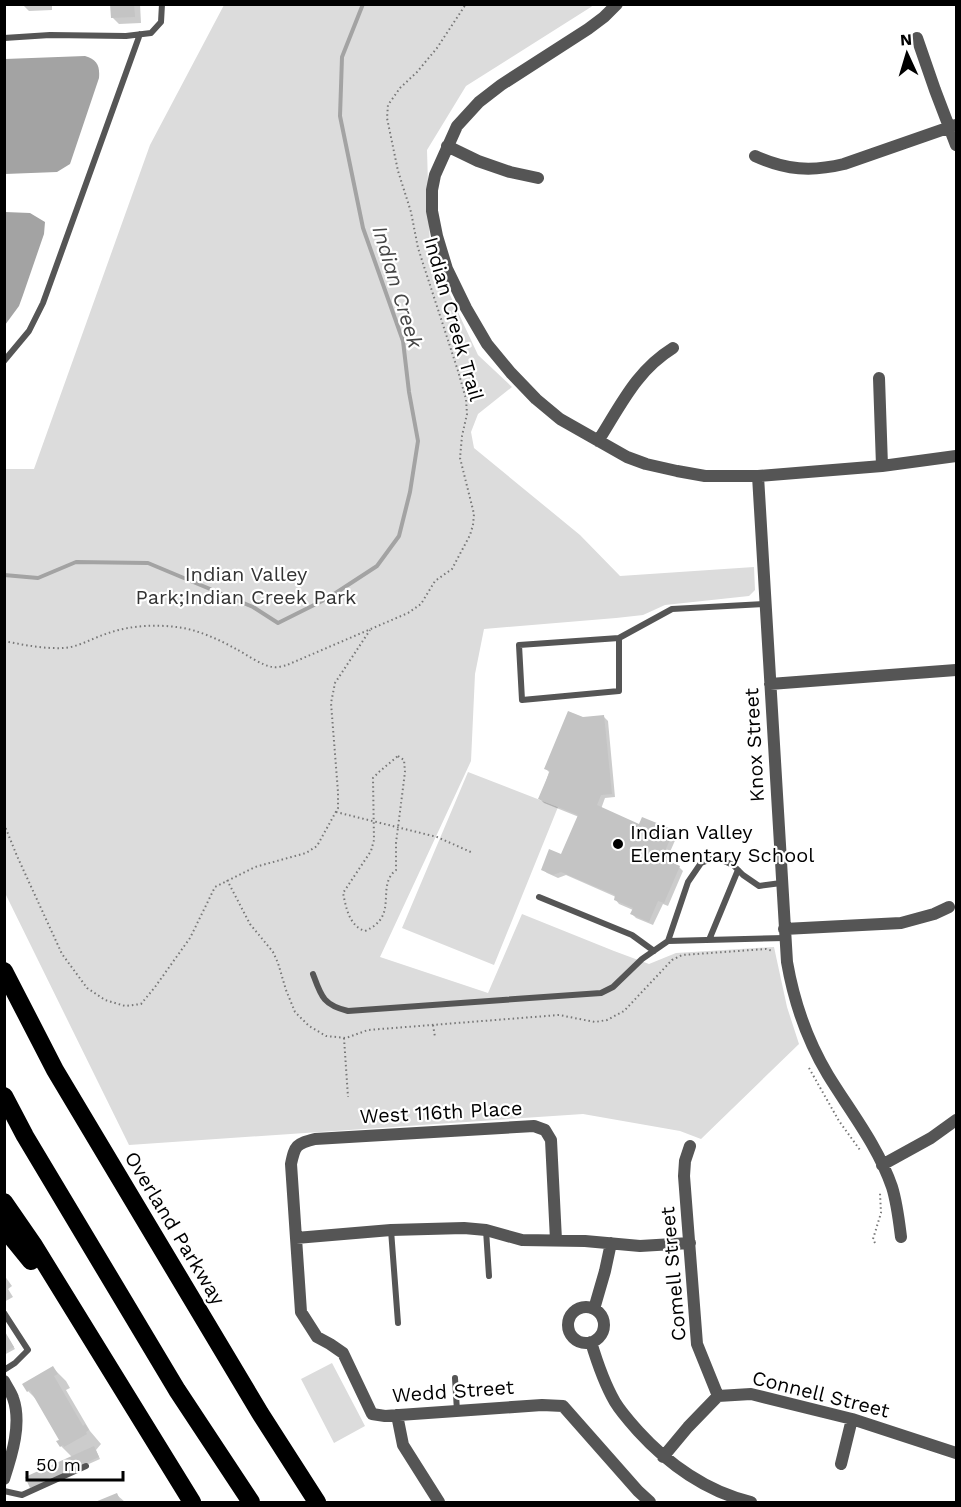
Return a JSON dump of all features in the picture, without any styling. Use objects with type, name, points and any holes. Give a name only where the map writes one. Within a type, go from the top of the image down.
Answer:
[{"type":"highway","name":"Overland Parkway","points":[[4,971],[55,1070],[260,1413],[317,1503]]},
{"type":"highway","points":[[4,1096],[25,1136],[177,1390],[251,1503]]},
{"type":"highway","points":[[4,1114],[25,1136]]},
{"type":"highway","points":[[4,1202],[33,1244],[192,1503]]},
{"type":"highway","points":[[4,1228],[81,1324]]},
{"type":"street","points":[[617,4],[588,29],[501,85],[479,102],[457,126],[435,176],[432,189],[432,211],[436,237],[457,291],[487,344],[536,399],[560,419],[627,457],[646,464],[705,476],[758,476],[882,466],[957,456]]},
{"type":"street","points":[[917,38],[953,126],[957,145]]},
{"type":"street","points":[[755,156],[789,168],[811,170],[828,168],[953,126]]},
{"type":"street","points":[[447,146],[478,161],[510,172],[538,178]]},
{"type":"street","points":[[598,441],[637,379],[659,357],[673,348]]},
{"type":"street","points":[[879,378],[882,466]]},
{"type":"street","name":"Knox Street","points":[[758,476],[781,883],[790,978],[796,1005],[808,1038],[827,1073],[872,1144],[892,1188],[901,1237]]},
{"type":"street","points":[[770,684],[957,670]]},
{"type":"street","points":[[785,939],[902,923],[926,917],[949,906]]},
{"type":"street","points":[[882,1165],[931,1138],[957,1120]]},
{"type":"street","name":"West 116th Place","points":[[299,1143],[315,1139],[534,1126],[546,1130],[551,1140],[556,1240]]},
{"type":"street","name":"Wedd Street","points":[[299,1143],[294,1148],[291,1164],[301,1312],[317,1337],[343,1353],[372,1414],[385,1416],[542,1405],[563,1406],[650,1503]]},
{"type":"street","name":"Comell Street","points":[[690,1146],[685,1161],[684,1176],[697,1344],[718,1396]]},
{"type":"street","points":[[296,1238],[391,1230],[464,1228],[486,1230],[522,1240],[640,1245],[690,1243]]},
{"type":"street","points":[[594,1309],[611,1243]]},
{"type":"street","points":[[581,1307],[594,1309],[603,1320],[601,1333],[591,1342],[577,1340],[568,1329],[570,1316],[581,1307]]},
{"type":"street","points":[[591,1342],[602,1375],[615,1403],[655,1450],[687,1475],[751,1503]]},
{"type":"street","points":[[4,1381],[14,1400],[16,1420],[14,1443],[4,1479]]},
{"type":"street","name":"Connell Street","points":[[718,1396],[751,1394],[852,1419],[957,1453]]},
{"type":"street","points":[[663,1456],[718,1396]]},
{"type":"street","points":[[398,1415],[403,1445],[439,1503]]},
{"type":"street","points":[[841,1464],[852,1419]]},
{"type":"lane","points":[[4,38],[126,36],[151,33],[161,22],[162,4]]},
{"type":"lane","points":[[4,361],[29,331],[43,303],[140,34]]},
{"type":"lane","points":[[619,638],[619,691],[522,700],[519,645],[619,638],[672,609],[765,604]]},
{"type":"lane","points":[[668,941],[688,882],[701,863],[714,858],[722,860],[733,865],[759,886],[781,883]]},
{"type":"lane","points":[[709,940],[738,870]]},
{"type":"lane","points":[[539,897],[632,935],[654,951]]},
{"type":"lane","points":[[313,974],[321,996],[334,1008],[348,1011],[601,993],[613,987],[642,959],[668,941],[785,939]]},
{"type":"lane","points":[[391,1230],[398,1323]]},
{"type":"lane","points":[[486,1230],[489,1276]]},
{"type":"lane","points":[[4,1313],[28,1350],[4,1370]]},
{"type":"lane","points":[[455,1378],[457,1411]]},
{"type":"lane","points":[[4,1491],[22,1495],[86,1466]]},
{"type":"lane","points":[[22,1495],[25,1503]]},
{"type":"path","name":"Indian Creek Trail","points":[[4,641],[65,648],[124,628],[151,625],[178,627],[212,637],[273,667],[287,665],[408,614],[421,604],[435,581],[452,569],[470,535],[474,514],[460,458],[467,414],[466,399],[418,248],[387,118],[388,105],[400,88],[437,48],[466,4]]},
{"type":"path","points":[[4,824],[16,856],[62,954],[87,988],[105,1000],[125,1006],[141,1004],[190,938],[215,887],[255,867],[306,853],[317,846],[338,808],[331,703],[335,683],[370,630]]},
{"type":"path","points":[[399,756],[405,760],[405,772],[398,827],[396,870],[387,883],[383,915],[377,924],[365,931],[360,929],[348,915],[343,893],[371,851],[374,840],[373,778],[399,756]]},
{"type":"path","points":[[336,812],[437,837],[473,853]]},
{"type":"path","points":[[227,880],[250,924],[273,952],[295,1012],[309,1026],[326,1036],[344,1038],[368,1030],[558,1015],[595,1022],[607,1020],[624,1011],[672,960],[682,955],[773,951],[785,939]]},
{"type":"path","points":[[433,1025],[435,1037]]},
{"type":"path","points":[[344,1038],[348,1097]]},
{"type":"green space","name":"Indian Valley Park;Indian Creek Park","points":[[224,5],[593,5],[466,86],[427,150],[430,252],[478,355],[512,387],[478,414],[471,432],[474,448],[580,535],[620,576],[754,567],[755,590],[749,596],[665,605],[643,615],[484,629],[475,674],[471,761],[380,957],[488,993],[522,914],[649,964],[676,953],[774,947],[787,1007],[799,1044],[701,1139],[680,1131],[583,1114],[129,1145],[5,893],[5,469],[34,469],[150,145]]},
{"type":"green space","points":[[468,772],[558,807],[494,965],[402,928]]},
{"type":"green space","points":[[332,1363],[365,1426],[334,1443],[301,1379]]},
{"type":"shaded area","points":[[85,56],[97,64],[99,78],[70,164],[57,172],[5,174],[5,59]]},
{"type":"shaded area","points":[[5,212],[30,213],[45,222],[44,234],[19,306],[5,325]]},
{"type":"building","points":[[110,4],[134,4],[135,17],[111,18]]},
{"type":"building","name":"Indian Valley Elementary School","points":[[568,711],[583,717],[604,715],[612,794],[601,795],[597,805],[639,824],[642,817],[674,830],[662,858],[680,866],[664,903],[658,901],[649,922],[630,914],[633,908],[614,900],[615,895],[561,872],[553,875],[541,870],[549,849],[561,854],[578,815],[538,799],[550,771],[544,769]]},
{"type":"building","points":[[4,1330],[14,1347],[4,1352]]},
{"type":"building","points":[[53,1366],[58,1374],[54,1376],[83,1426],[85,1424],[89,1430],[87,1434],[64,1447],[63,1445],[60,1447],[56,1441],[59,1440],[30,1390],[27,1392],[22,1384]]},
{"type":"building","points":[[94,1446],[99,1457],[30,1488],[25,1477]]},
{"type":"building","points":[[117,1493],[121,1502],[95,1502]]},
{"type":"waterway","name":"Indian Creek","points":[[4,575],[38,578],[76,562],[148,563],[253,607],[278,623],[328,598],[377,566],[399,536],[410,492],[418,441],[403,341],[363,228],[340,116],[342,57],[363,4]]},
{"type":"place","name":"Indian Valley Elementary School","points":[[618,844]]}]
